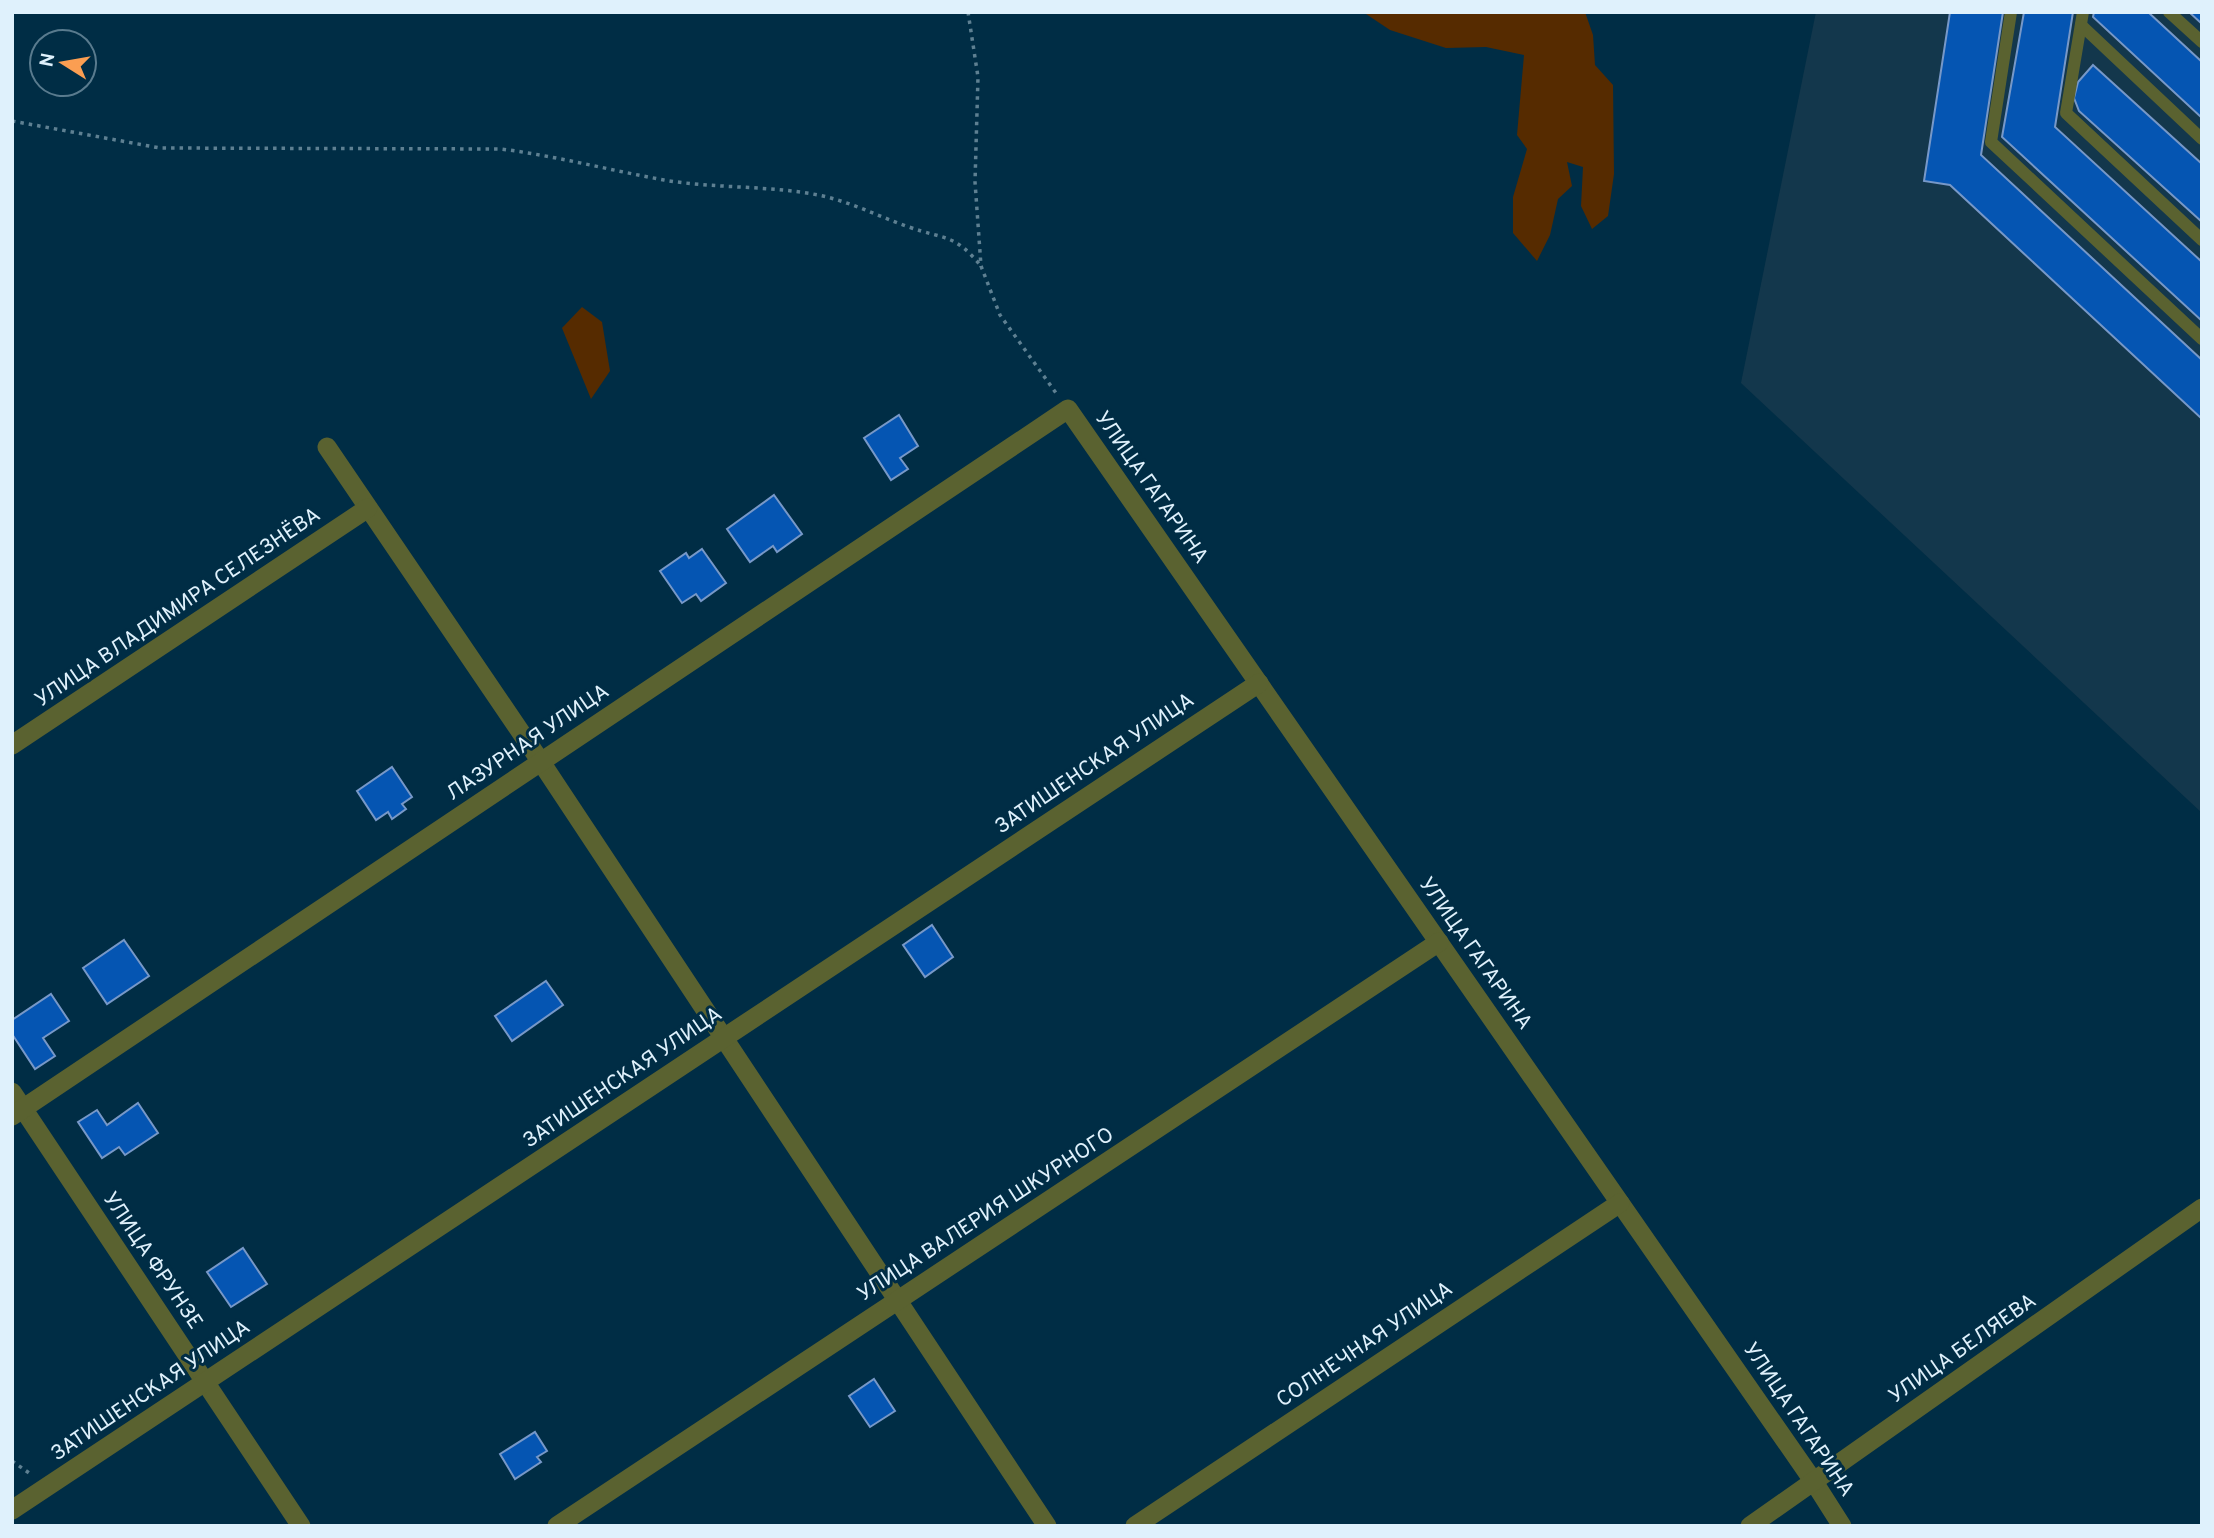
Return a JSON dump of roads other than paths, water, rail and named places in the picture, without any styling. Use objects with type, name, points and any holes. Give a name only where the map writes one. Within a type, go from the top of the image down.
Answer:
[{"type":"street","name":"УЛИЦА ГАГАРИНА","points":[[1068,409],[1842,1526]]},
{"type":"street","name":"ЛАЗУРНАЯ УЛИЦА","points":[[16,1106],[541,762],[1068,409]]},
{"type":"street","points":[[327,447],[541,762],[1047,1526]]},
{"type":"street","name":"УЛИЦА ВЛАДИМИРА СЕЛЕЗНЁВА","points":[[12,745],[368,508]]},
{"type":"street","name":"ЗАТИШЕНСКАЯ УЛИЦА","points":[[12,1510],[1259,682]]},
{"type":"street","name":"УЛИЦА ВАЛЕРИЯ ШКУРНОГО","points":[[557,1526],[1439,942]]},
{"type":"street","name":"УЛИЦА ФРУНЗЕ","points":[[16,1106],[301,1526]]},
{"type":"street","name":"СОЛНЕЧНАЯ УЛИЦА","points":[[1135,1526],[1620,1203]]},
{"type":"street","name":"УЛИЦА БЕЛЯЕВА","points":[[1750,1526],[2202,1208]]},
{"type":"lane","points":[[2011,12],[1991,142],[2202,339]]},
{"type":"lane","points":[[2169,12],[2202,42]]},
{"type":"lane","points":[[2082,18],[2202,139]]},
{"type":"lane","points":[[2082,18],[2066,113],[2202,240]]}]
